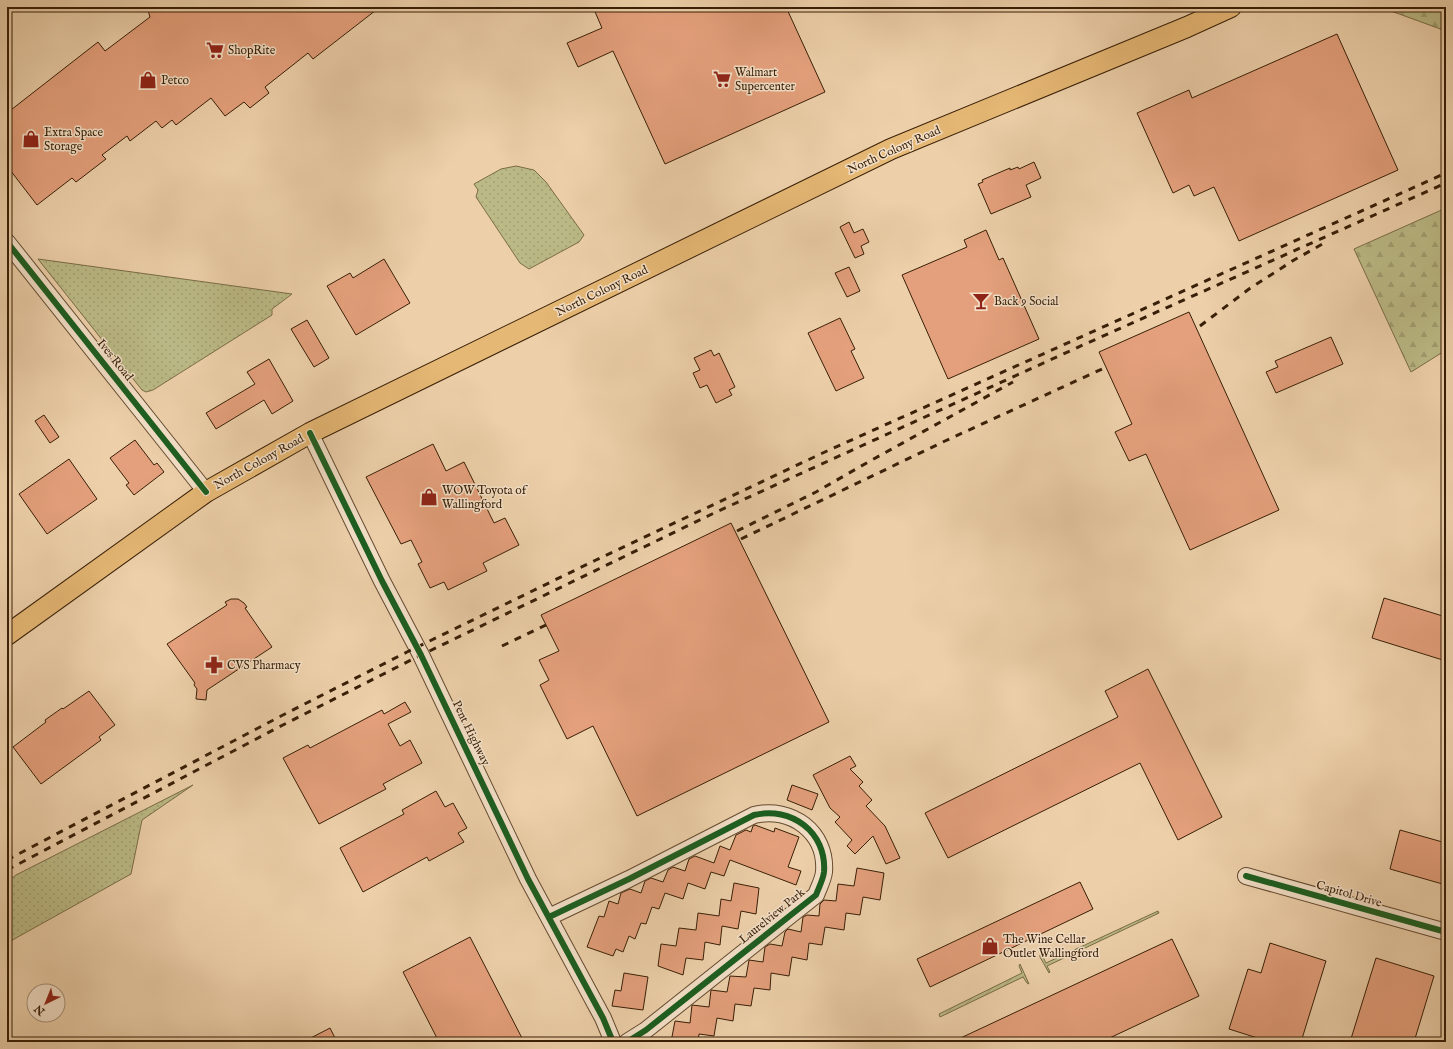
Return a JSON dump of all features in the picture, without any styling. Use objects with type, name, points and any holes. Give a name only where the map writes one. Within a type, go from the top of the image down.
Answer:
[{"type":"main road","name":"North Colony Road","points":[[7,635],[206,492],[310,433],[891,149],[1231,7]]},
{"type":"street","name":"Ives Road","points":[[7,242],[206,492]]},
{"type":"street","name":"Pent Highway","points":[[310,433],[382,581],[421,655],[528,879],[603,1018],[613,1042]]},
{"type":"street","name":"Laurelview Park","points":[[549,917],[629,879],[754,815],[772,812],[784,814],[800,822],[813,834],[820,848],[824,865],[822,879],[816,895],[646,1030],[627,1042]]},
{"type":"street","name":"Capitol Drive","points":[[1246,876],[1446,932]]},
{"type":"green space","points":[[1380,7],[1446,7],[1446,31]]},
{"type":"green space","points":[[516,166],[534,170],[546,182],[584,235],[579,242],[529,269],[520,263],[476,197],[478,190],[474,184],[501,169]]},
{"type":"green space","points":[[1446,208],[1446,350],[1411,372],[1354,249]]},
{"type":"green space","points":[[38,259],[292,294],[272,309],[272,315],[153,390],[146,392],[142,390]]},
{"type":"green space","points":[[193,785],[142,820],[131,874],[7,943],[7,882],[16,875]]},
{"type":"green space","points":[[1158,911],[1159,913],[1047,966],[1050,972],[1049,973],[1040,957],[1040,955],[1042,955],[1046,963]]},
{"type":"green space","points":[[1020,964],[1029,984],[1023,977],[940,1017],[939,1014],[1022,973],[1019,966]]},
{"type":"building","points":[[147,7],[380,7],[313,59],[308,53],[265,87],[269,93],[250,108],[244,102],[225,116],[211,98],[176,125],[172,120],[162,128],[156,121],[130,141],[127,136],[102,155],[106,159],[76,182],[72,178],[37,205],[7,166],[7,113],[98,42],[105,51],[150,17]]},
{"type":"building","name":"Walmart Supercenter","points":[[593,7],[786,7],[825,92],[665,164],[613,51],[578,67],[567,43],[602,28]]},
{"type":"building","points":[[1337,34],[1398,170],[1239,241],[1214,187],[1194,196],[1189,185],[1173,193],[1137,113],[1189,90],[1192,98]]},
{"type":"building","points":[[1034,162],[1041,178],[1026,185],[1031,197],[991,214],[978,184],[983,182],[982,180],[1010,168],[1010,170],[1018,167],[1019,169]]},
{"type":"building","points":[[849,222],[854,233],[863,229],[869,242],[861,246],[864,254],[855,258],[840,227]]},
{"type":"building","points":[[986,230],[999,260],[1003,258],[1039,339],[948,379],[902,275],[967,247],[964,240]]},
{"type":"building","points":[[384,259],[410,303],[356,335],[327,286],[350,273],[353,278]]},
{"type":"building","points":[[849,267],[860,291],[847,297],[835,273]]},
{"type":"building","points":[[1189,312],[1279,510],[1190,550],[1146,454],[1129,461],[1115,432],[1132,424],[1099,352]]},
{"type":"building","points":[[840,318],[855,349],[851,351],[864,378],[836,391],[808,333]]},
{"type":"building","points":[[307,320],[329,358],[314,367],[291,329]]},
{"type":"building","points":[[1331,337],[1343,364],[1276,393],[1266,372],[1278,367],[1275,361]]},
{"type":"building","points":[[711,350],[714,356],[719,353],[735,387],[729,390],[732,395],[716,403],[707,385],[700,388],[693,373],[700,370],[694,358]]},
{"type":"building","points":[[269,359],[293,401],[272,414],[264,400],[216,429],[206,413],[255,384],[247,372]]},
{"type":"building","points":[[44,415],[59,437],[50,443],[35,421]]},
{"type":"building","points":[[135,440],[154,465],[157,463],[164,472],[134,495],[126,485],[129,483],[110,458]]},
{"type":"building","name":"WOW Toyota of Wallingford","points":[[433,444],[446,471],[464,462],[494,523],[505,518],[519,545],[483,563],[487,571],[448,590],[444,582],[430,588],[418,564],[422,562],[411,540],[401,544],[366,477]]},
{"type":"building","points":[[69,459],[97,499],[47,534],[19,494]]},
{"type":"building","points":[[731,523],[829,722],[637,816],[593,726],[567,739],[540,685],[549,680],[539,660],[559,651],[541,615]]},
{"type":"building","points":[[1384,598],[1446,617],[1446,661],[1372,638]]},
{"type":"building","name":"CVS Pharmacy","points":[[231,599],[238,599],[244,603],[247,607],[245,608],[272,647],[207,690],[206,700],[196,699],[197,689],[194,685],[195,683],[167,644],[227,605],[225,602]]},
{"type":"building","points":[[1148,669],[1222,817],[1178,840],[1140,763],[948,858],[925,813],[1118,717],[1105,691]]},
{"type":"building","points":[[89,691],[115,725],[99,737],[101,740],[41,784],[13,747],[46,722],[45,720]]},
{"type":"building","points":[[405,702],[411,712],[388,724],[400,746],[410,740],[422,763],[383,784],[386,789],[319,824],[283,758],[308,745],[310,748],[382,710],[384,714]]},
{"type":"building","points":[[850,756],[856,766],[850,769],[863,782],[859,786],[872,800],[866,806],[885,826],[900,858],[886,864],[873,836],[855,854],[847,846],[852,840],[835,822],[840,817],[830,808],[813,775]]},
{"type":"building","points":[[792,785],[818,794],[812,810],[787,800]]},
{"type":"building","points":[[436,791],[445,807],[453,803],[467,828],[458,833],[464,842],[429,861],[427,857],[363,892],[340,848],[404,814],[402,810]]},
{"type":"building","points":[[755,825],[774,832],[775,828],[799,837],[788,867],[801,871],[796,885],[730,860],[724,876],[711,872],[705,889],[688,883],[683,899],[665,893],[659,909],[652,907],[646,924],[641,923],[635,939],[629,936],[623,952],[616,949],[613,956],[587,947],[599,916],[604,917],[609,901],[618,904],[621,893],[630,889],[641,893],[645,881],[651,878],[663,882],[668,870],[673,867],[685,871],[689,859],[695,856],[714,863],[720,846],[730,850],[736,835],[746,830],[751,832],[753,826]]},
{"type":"building","points":[[1400,830],[1446,843],[1446,885],[1390,869]]},
{"type":"building","points":[[857,868],[884,873],[880,900],[863,897],[860,915],[846,913],[844,930],[825,927],[822,945],[809,943],[807,960],[792,957],[789,976],[771,973],[770,990],[754,988],[751,1006],[735,1004],[733,1021],[717,1018],[714,1036],[699,1034],[698,1042],[671,1042],[675,1021],[690,1023],[692,1005],[709,1007],[711,990],[727,992],[730,976],[746,977],[749,960],[763,962],[765,947],[770,944],[782,946],[785,932],[788,929],[801,932],[803,917],[807,915],[819,916],[820,904],[824,900],[836,901],[838,884],[854,886]]},
{"type":"building","points":[[1080,882],[1093,909],[930,987],[917,959]]},
{"type":"building","points":[[734,883],[759,888],[756,914],[741,911],[738,929],[722,926],[720,945],[705,942],[703,960],[686,958],[683,975],[658,966],[661,944],[676,946],[679,928],[696,930],[698,913],[719,916],[721,899],[731,901]]},
{"type":"building","points":[[470,937],[524,1042],[439,1042],[403,972]]},
{"type":"building","points":[[1172,939],[1199,996],[1101,1042],[952,1042]]},
{"type":"building","points":[[1270,943],[1326,961],[1301,1042],[1270,1042],[1229,1029],[1248,969],[1261,973]]},
{"type":"building","points":[[1376,958],[1434,976],[1414,1042],[1350,1042]]},
{"type":"building","points":[[624,973],[648,977],[643,1010],[612,1006],[615,990],[621,991]]},
{"type":"building","points":[[330,1028],[337,1042],[303,1042]]},
{"type":"railway","points":[[7,860],[281,716],[407,652],[596,560],[827,451],[1446,173]]},
{"type":"railway","points":[[7,870],[279,727],[411,660],[714,513],[1083,345],[1446,183]]},
{"type":"railway","points":[[1200,326],[1249,289],[1294,260],[1326,242]]},
{"type":"railway","points":[[741,539],[945,441],[1102,369]]},
{"type":"railway","points":[[737,531],[816,492],[1013,382]]},
{"type":"railway","points":[[502,646],[546,625]]},
{"type":"cycle path","points":[[7,242],[206,492]]},
{"type":"cycle path","points":[[310,433],[382,581],[421,655],[528,879],[603,1018],[613,1042]]},
{"type":"cycle path","points":[[549,917],[629,879],[754,815],[768,813],[781,814],[793,819],[804,825],[813,834],[820,845],[824,872],[816,895],[646,1030],[627,1042]]},
{"type":"cycle path","points":[[1246,876],[1446,932]]},
{"type":"place","name":"ShopRite","points":[[215,50]]},
{"type":"place","name":"Walmart Supercenter","points":[[722,79]]},
{"type":"place","name":"Petco","points":[[148,80]]},
{"type":"place","name":"Extra Space Storage","points":[[31,139]]},
{"type":"place","name":"Back 9 Social","points":[[981,301]]},
{"type":"place","name":"WOW Toyota of Wallingford","points":[[429,497]]},
{"type":"place","name":"CVS Pharmacy","points":[[214,665]]},
{"type":"place","name":"The Wine Cellar Outlet Wallingford","points":[[990,946]]}]
